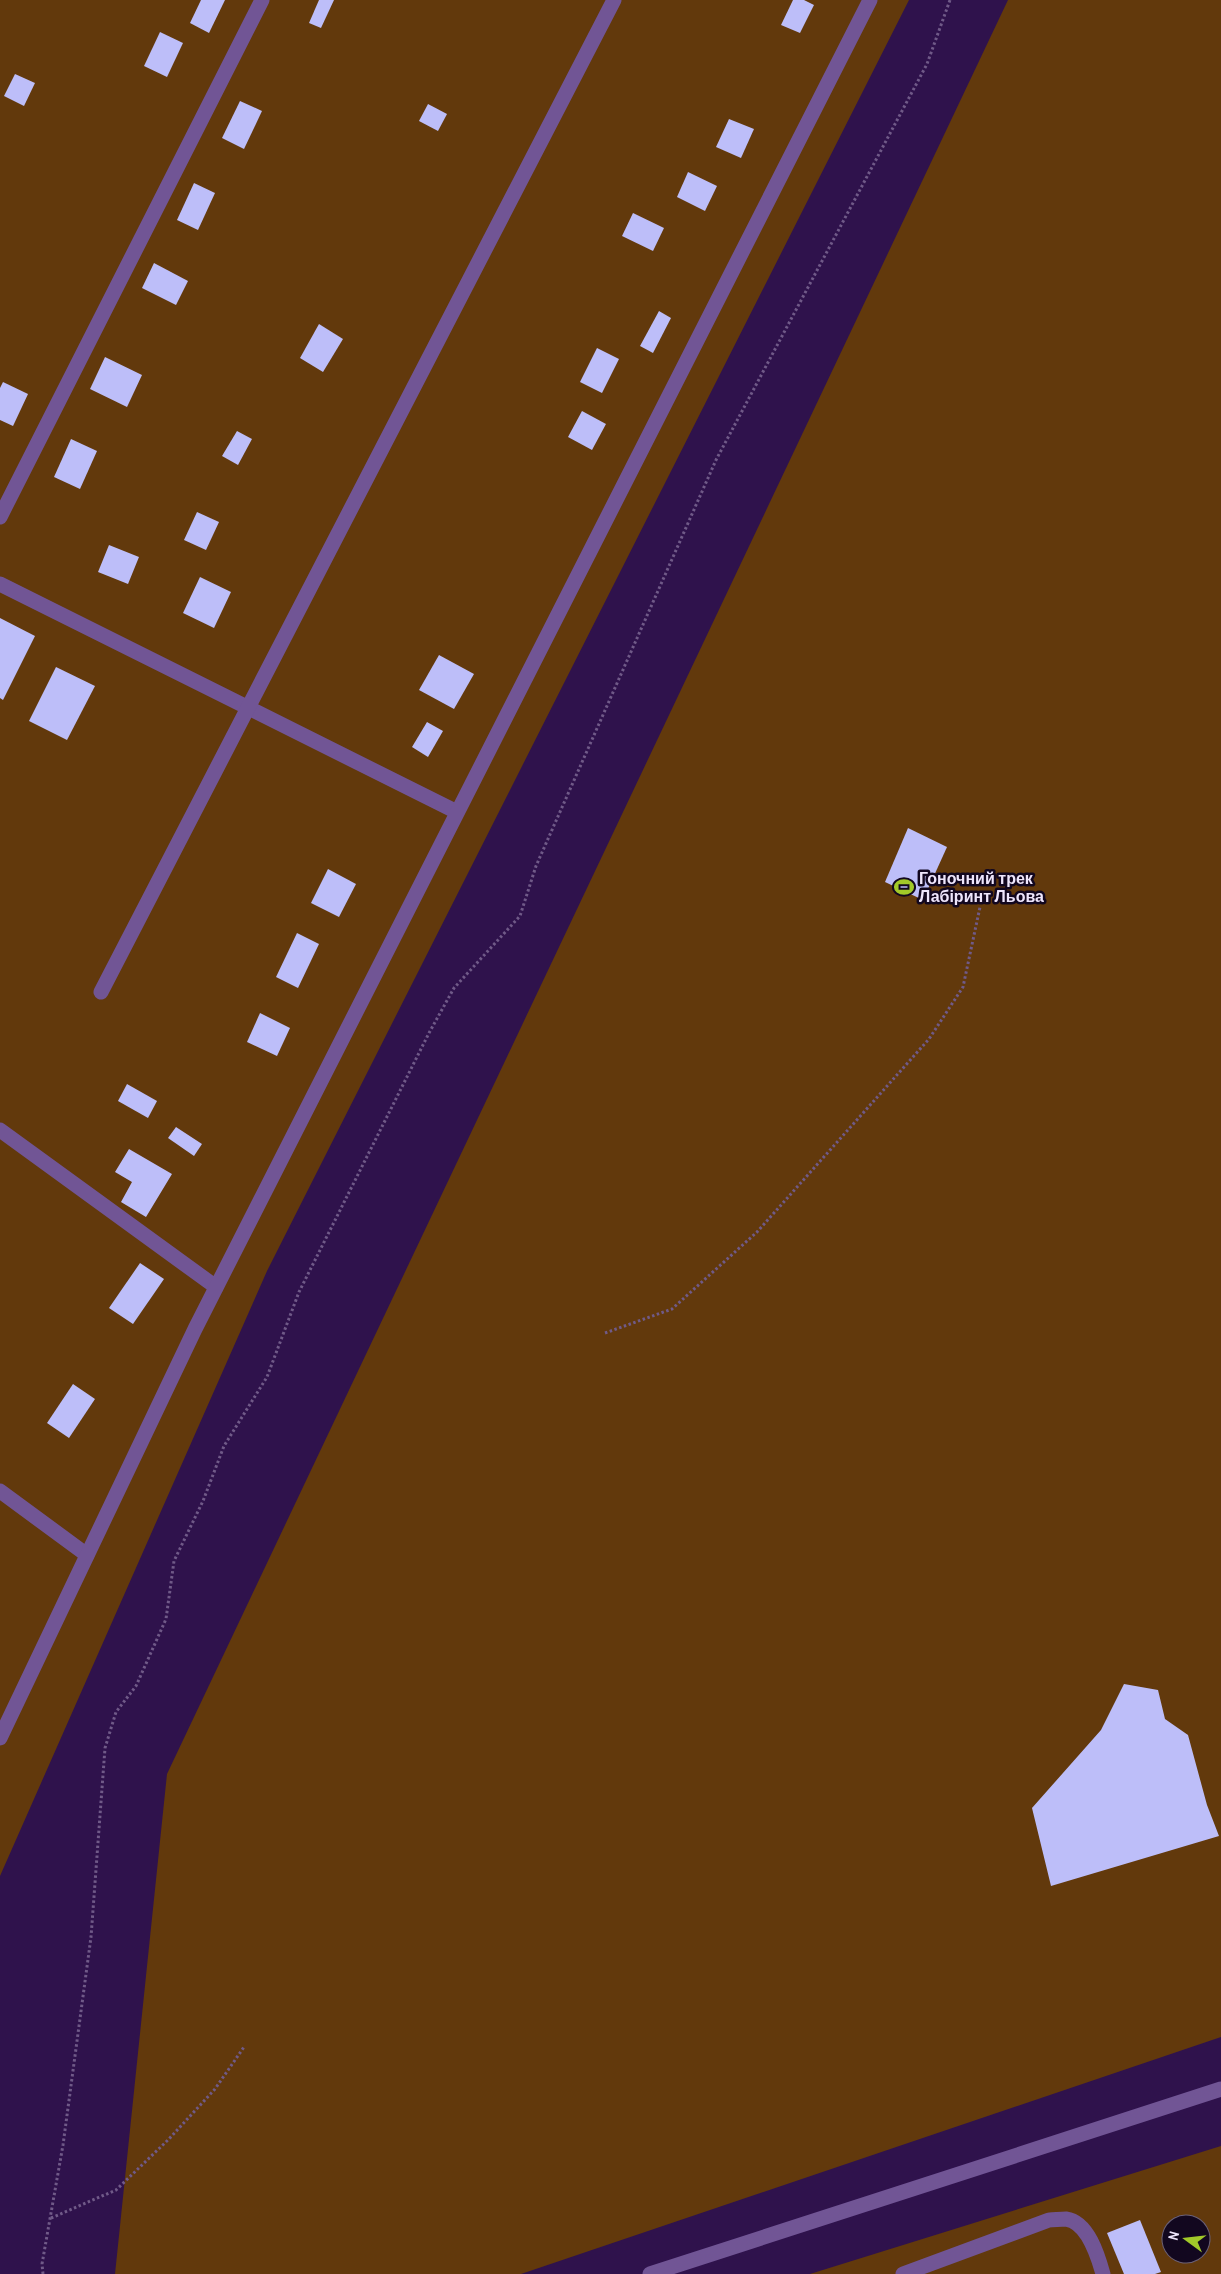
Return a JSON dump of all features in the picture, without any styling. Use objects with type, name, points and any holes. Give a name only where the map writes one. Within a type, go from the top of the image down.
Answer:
[{"type":"street","points":[[0,517],[262,0]]},
{"type":"street","points":[[101,992],[614,0]]},
{"type":"street","points":[[0,1738],[216,1287],[870,0]]},
{"type":"street","points":[[0,584],[457,812]]},
{"type":"street","points":[[0,1130],[216,1287]]},
{"type":"street","points":[[0,1491],[87,1555]]},
{"type":"street","points":[[650,2274],[1221,2089]]},
{"type":"street","points":[[903,2274],[1049,2220],[1067,2219],[1082,2228],[1096,2252],[1103,2274]]},
{"type":"path","points":[[43,2274],[42,2264],[63,2145],[91,1937],[105,1748],[116,1712],[136,1686],[166,1619],[174,1561],[203,1501],[224,1446],[267,1377],[299,1292],[429,1033],[454,988],[520,916],[536,866],[716,460],[927,64],[950,0]]},
{"type":"path","points":[[605,1333],[672,1309],[680,1302],[757,1232],[930,1040],[963,987],[980,907]]},
{"type":"path","points":[[51,2218],[116,2190],[168,2140],[215,2089],[244,2047]]},
{"type":"shaded area","points":[[0,0],[909,0],[267,1271],[0,1876]]},
{"type":"shaded area","name":"Гоночний трек Лабіринт Льова","points":[[1008,0],[1221,0],[1221,2037],[521,2274],[115,2274],[167,1774]]},
{"type":"shaded area","points":[[1221,2146],[1221,2274],[810,2274]]},
{"type":"building","points":[[201,0],[225,0],[209,33],[190,23]]},
{"type":"building","points":[[319,0],[334,0],[321,28],[309,23]]},
{"type":"building","points":[[793,0],[804,0],[814,5],[800,33],[781,25]]},
{"type":"building","points":[[160,32],[183,43],[167,77],[144,66]]},
{"type":"building","points":[[15,74],[35,83],[24,106],[4,96]]},
{"type":"building","points":[[240,101],[262,111],[244,149],[222,138]]},
{"type":"building","points":[[428,104],[447,114],[438,131],[419,121]]},
{"type":"building","points":[[729,119],[754,129],[741,158],[716,147]]},
{"type":"building","points":[[688,172],[717,186],[705,211],[677,197]]},
{"type":"building","points":[[194,183],[215,193],[198,230],[177,220]]},
{"type":"building","points":[[633,213],[664,228],[653,251],[622,236]]},
{"type":"building","points":[[154,263],[188,281],[176,305],[142,288]]},
{"type":"building","points":[[659,311],[671,318],[653,353],[640,346]]},
{"type":"building","points":[[319,324],[343,339],[323,372],[300,358]]},
{"type":"building","points":[[597,348],[619,359],[602,393],[580,382]]},
{"type":"building","points":[[105,357],[142,375],[127,407],[90,389]]},
{"type":"building","points":[[3,382],[28,394],[13,426],[0,420],[0,388]]},
{"type":"building","points":[[582,411],[606,424],[592,450],[568,437]]},
{"type":"building","points":[[237,431],[252,439],[238,465],[222,456]]},
{"type":"building","points":[[71,439],[97,451],[80,489],[54,477]]},
{"type":"building","points":[[197,512],[219,522],[206,550],[184,540]]},
{"type":"building","points":[[109,545],[139,557],[128,584],[98,572]]},
{"type":"building","points":[[200,577],[231,592],[214,628],[183,613]]},
{"type":"building","points":[[0,618],[35,636],[3,700],[0,698]]},
{"type":"building","points":[[439,655],[474,674],[454,709],[419,690]]},
{"type":"building","points":[[56,667],[95,686],[67,740],[29,721]]},
{"type":"building","points":[[427,722],[443,731],[428,757],[412,747]]},
{"type":"building","points":[[908,828],[947,847],[923,900],[885,882]]},
{"type":"building","points":[[328,869],[356,884],[339,917],[311,903]]},
{"type":"building","points":[[297,933],[319,944],[298,988],[276,977]]},
{"type":"building","points":[[260,1013],[290,1028],[277,1056],[247,1042]]},
{"type":"building","points":[[127,1084],[157,1101],[148,1118],[118,1101]]},
{"type":"building","points":[[176,1127],[202,1144],[194,1156],[168,1138]]},
{"type":"building","points":[[129,1149],[172,1174],[146,1217],[121,1202],[132,1182],[115,1172]]},
{"type":"building","points":[[140,1263],[164,1279],[133,1324],[109,1308]]},
{"type":"building","points":[[73,1384],[95,1399],[69,1438],[47,1423]]},
{"type":"building","points":[[1124,1684],[1158,1690],[1165,1719],[1188,1735],[1207,1805],[1219,1836],[1051,1886],[1032,1808],[1101,1730]]},
{"type":"building","points":[[1140,2220],[1161,2272],[1155,2274],[1124,2274],[1107,2233]]},
{"type":"place","name":"Гоночний трек Лабіринт Льова","points":[[904,887]]}]
